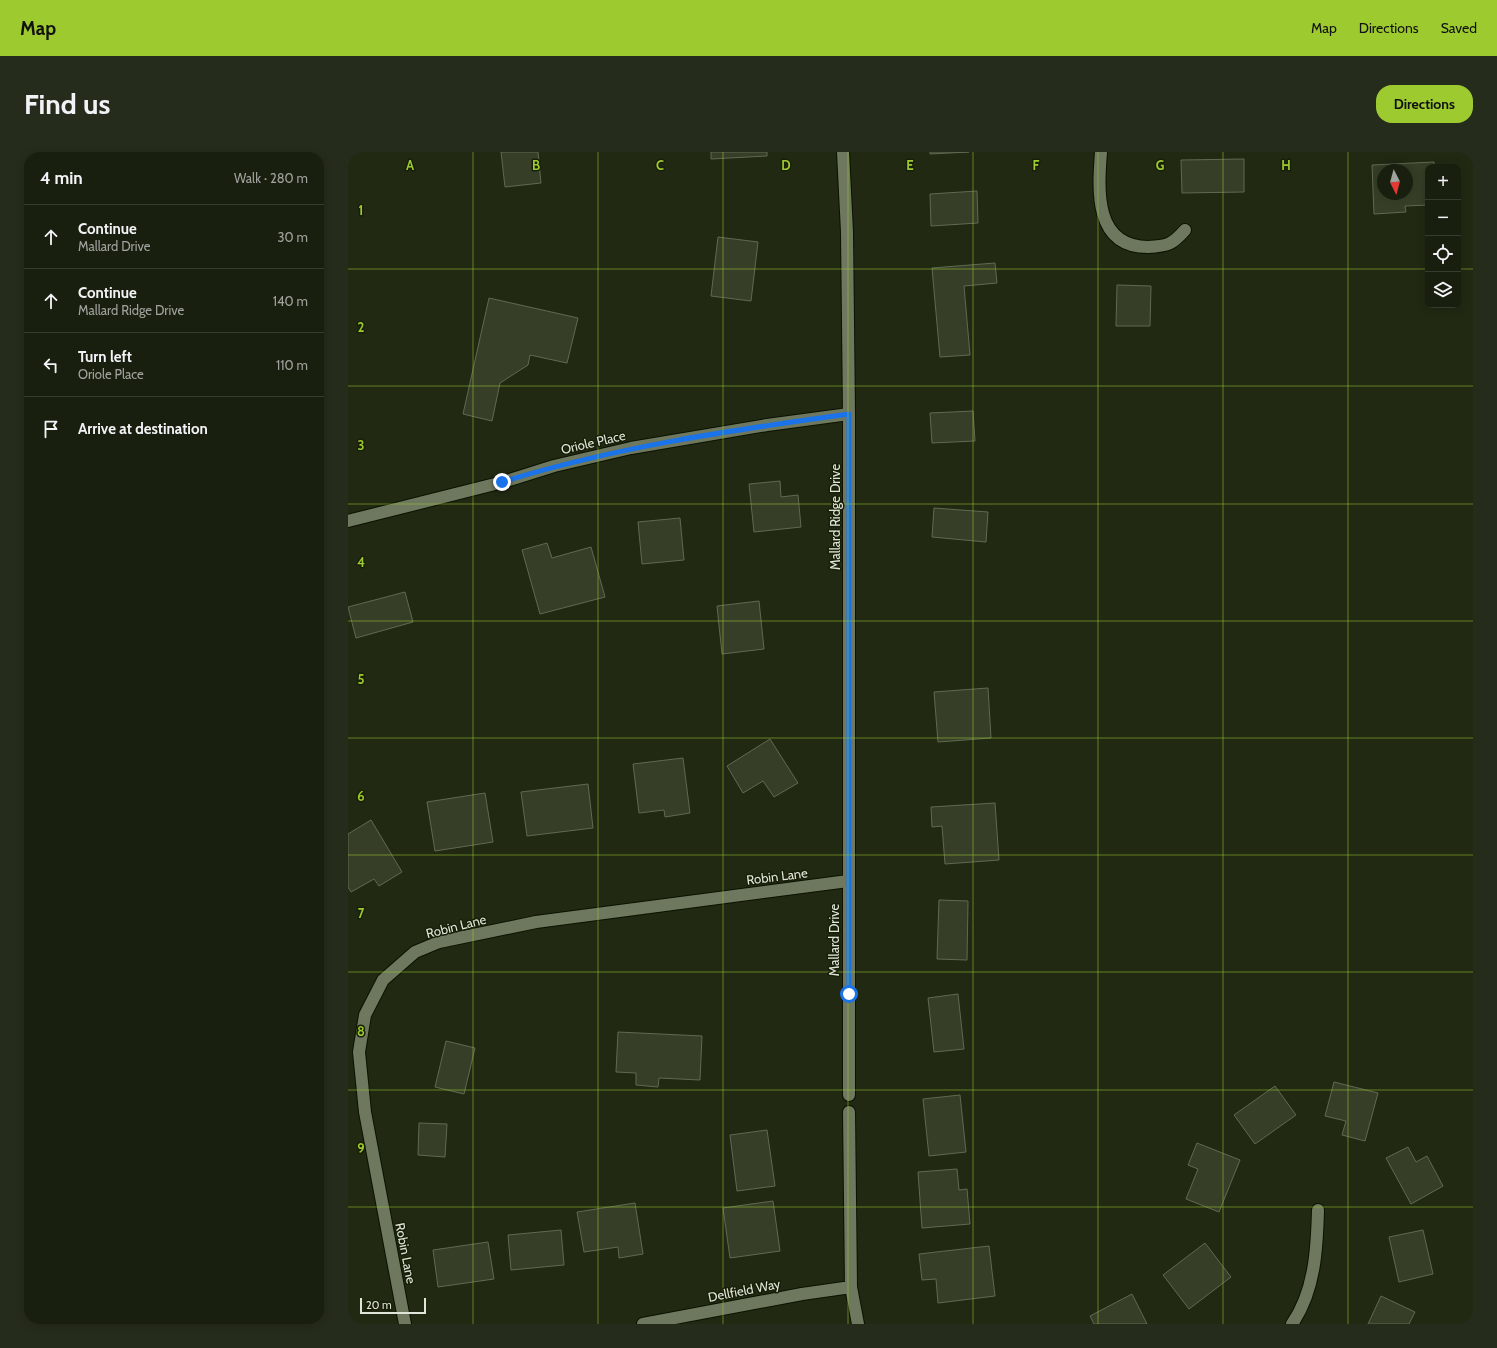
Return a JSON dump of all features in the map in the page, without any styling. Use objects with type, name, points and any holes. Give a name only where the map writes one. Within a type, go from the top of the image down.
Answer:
[{"type":"street","name":"Mallard Ridge Drive","points":[[843,152],[847,232],[849,414],[848,881]]},
{"type":"street","points":[[1101,152],[1099,180],[1101,203],[1108,229],[1118,239],[1140,247],[1163,246],[1175,242],[1185,230]]},
{"type":"street","name":"Oriole Place","points":[[348,521],[502,482],[554,466],[631,448],[767,425],[849,414]]},
{"type":"street","name":"Mallard Drive","points":[[848,881],[849,1095]]},
{"type":"street","name":"Robin Lane","points":[[405,1324],[365,1112],[359,1052],[365,1015],[383,980],[415,952],[446,940],[536,922],[848,881]]},
{"type":"street","points":[[849,1112],[851,1287],[858,1324]]},
{"type":"street","points":[[1292,1324],[1308,1292],[1314,1266],[1317,1247],[1318,1210]]},
{"type":"street","name":"Dellfield Way","points":[[643,1324],[802,1294],[851,1287]]},
{"type":"building","points":[[501,152],[538,152],[541,183],[505,187]]},
{"type":"building","points":[[711,152],[767,152],[767,156],[711,159]]},
{"type":"building","points":[[930,152],[969,152],[930,154]]},
{"type":"building","points":[[1244,159],[1244,192],[1182,193],[1181,160]]},
{"type":"building","points":[[1434,162],[1434,164],[1425,164],[1425,205],[1405,206],[1406,212],[1374,214],[1372,165],[1377,165],[1377,200],[1413,200],[1413,164],[1393,164]]},
{"type":"building","points":[[977,191],[978,223],[931,226],[930,194]]},
{"type":"building","points":[[718,237],[758,242],[751,301],[711,296]]},
{"type":"building","points":[[995,263],[997,283],[964,286],[970,355],[940,357],[932,268]]},
{"type":"building","points":[[1117,285],[1151,286],[1150,326],[1116,326]]},
{"type":"building","points":[[489,298],[578,318],[567,363],[530,355],[528,365],[500,383],[492,421],[463,414]]},
{"type":"building","points":[[973,411],[975,441],[932,443],[930,413]]},
{"type":"building","points":[[780,481],[781,497],[798,495],[801,527],[754,532],[749,484]]},
{"type":"building","points":[[934,508],[988,512],[986,542],[932,537]]},
{"type":"building","points":[[680,518],[684,560],[642,564],[638,522]]},
{"type":"building","points":[[547,543],[552,558],[591,547],[605,597],[540,614],[522,550]]},
{"type":"building","points":[[405,592],[413,622],[356,638],[348,607]]},
{"type":"building","points":[[759,601],[764,649],[722,654],[717,606]]},
{"type":"building","points":[[988,688],[991,738],[938,742],[934,692]]},
{"type":"building","points":[[770,739],[798,783],[774,797],[763,781],[743,793],[727,766]]},
{"type":"building","points":[[683,758],[690,813],[665,817],[664,810],[639,813],[633,764]]},
{"type":"building","points":[[588,784],[593,828],[527,836],[521,792]]},
{"type":"building","points":[[485,793],[493,842],[435,851],[427,802]]},
{"type":"building","points":[[995,803],[999,860],[945,864],[942,826],[932,827],[931,807]]},
{"type":"building","points":[[371,820],[402,872],[379,886],[374,879],[351,892],[348,887],[348,834]]},
{"type":"building","points":[[939,900],[968,901],[967,960],[937,959]]},
{"type":"building","points":[[958,994],[964,1049],[934,1052],[928,998]]},
{"type":"building","points":[[618,1032],[702,1036],[700,1080],[659,1078],[658,1087],[636,1085],[636,1073],[616,1072]]},
{"type":"building","points":[[446,1041],[475,1048],[464,1094],[435,1087]]},
{"type":"building","points":[[1334,1082],[1378,1093],[1365,1141],[1342,1135],[1346,1121],[1325,1116]]},
{"type":"building","points":[[1275,1086],[1296,1115],[1255,1144],[1234,1115]]},
{"type":"building","points":[[960,1095],[966,1152],[929,1156],[923,1099]]},
{"type":"building","points":[[419,1123],[447,1124],[445,1157],[418,1155]]},
{"type":"building","points":[[767,1130],[775,1186],[737,1191],[730,1135]]},
{"type":"building","points":[[1197,1143],[1240,1160],[1219,1212],[1186,1199],[1198,1169],[1188,1165]]},
{"type":"building","points":[[1408,1147],[1416,1162],[1427,1156],[1443,1186],[1411,1204],[1386,1158]]},
{"type":"building","points":[[957,1169],[959,1190],[967,1189],[970,1224],[922,1228],[918,1172]]},
{"type":"building","points":[[773,1201],[780,1251],[730,1258],[723,1208]]},
{"type":"building","points":[[635,1203],[643,1254],[619,1258],[618,1247],[584,1252],[577,1212]]},
{"type":"building","points":[[561,1230],[564,1265],[511,1270],[508,1235]]},
{"type":"building","points":[[1423,1230],[1433,1274],[1399,1282],[1389,1237]]},
{"type":"building","points":[[488,1242],[494,1279],[438,1287],[433,1250]]},
{"type":"building","points":[[1205,1243],[1231,1277],[1189,1309],[1163,1275]]},
{"type":"building","points":[[989,1246],[995,1296],[938,1303],[936,1279],[922,1280],[919,1254]]},
{"type":"building","points":[[1132,1294],[1147,1324],[1094,1324],[1090,1316]]},
{"type":"building","points":[[1381,1296],[1415,1312],[1409,1324],[1368,1324]]},
{"type":"route","points":[[502,482],[554,466],[631,448],[767,425],[849,414],[849,994]]}]
